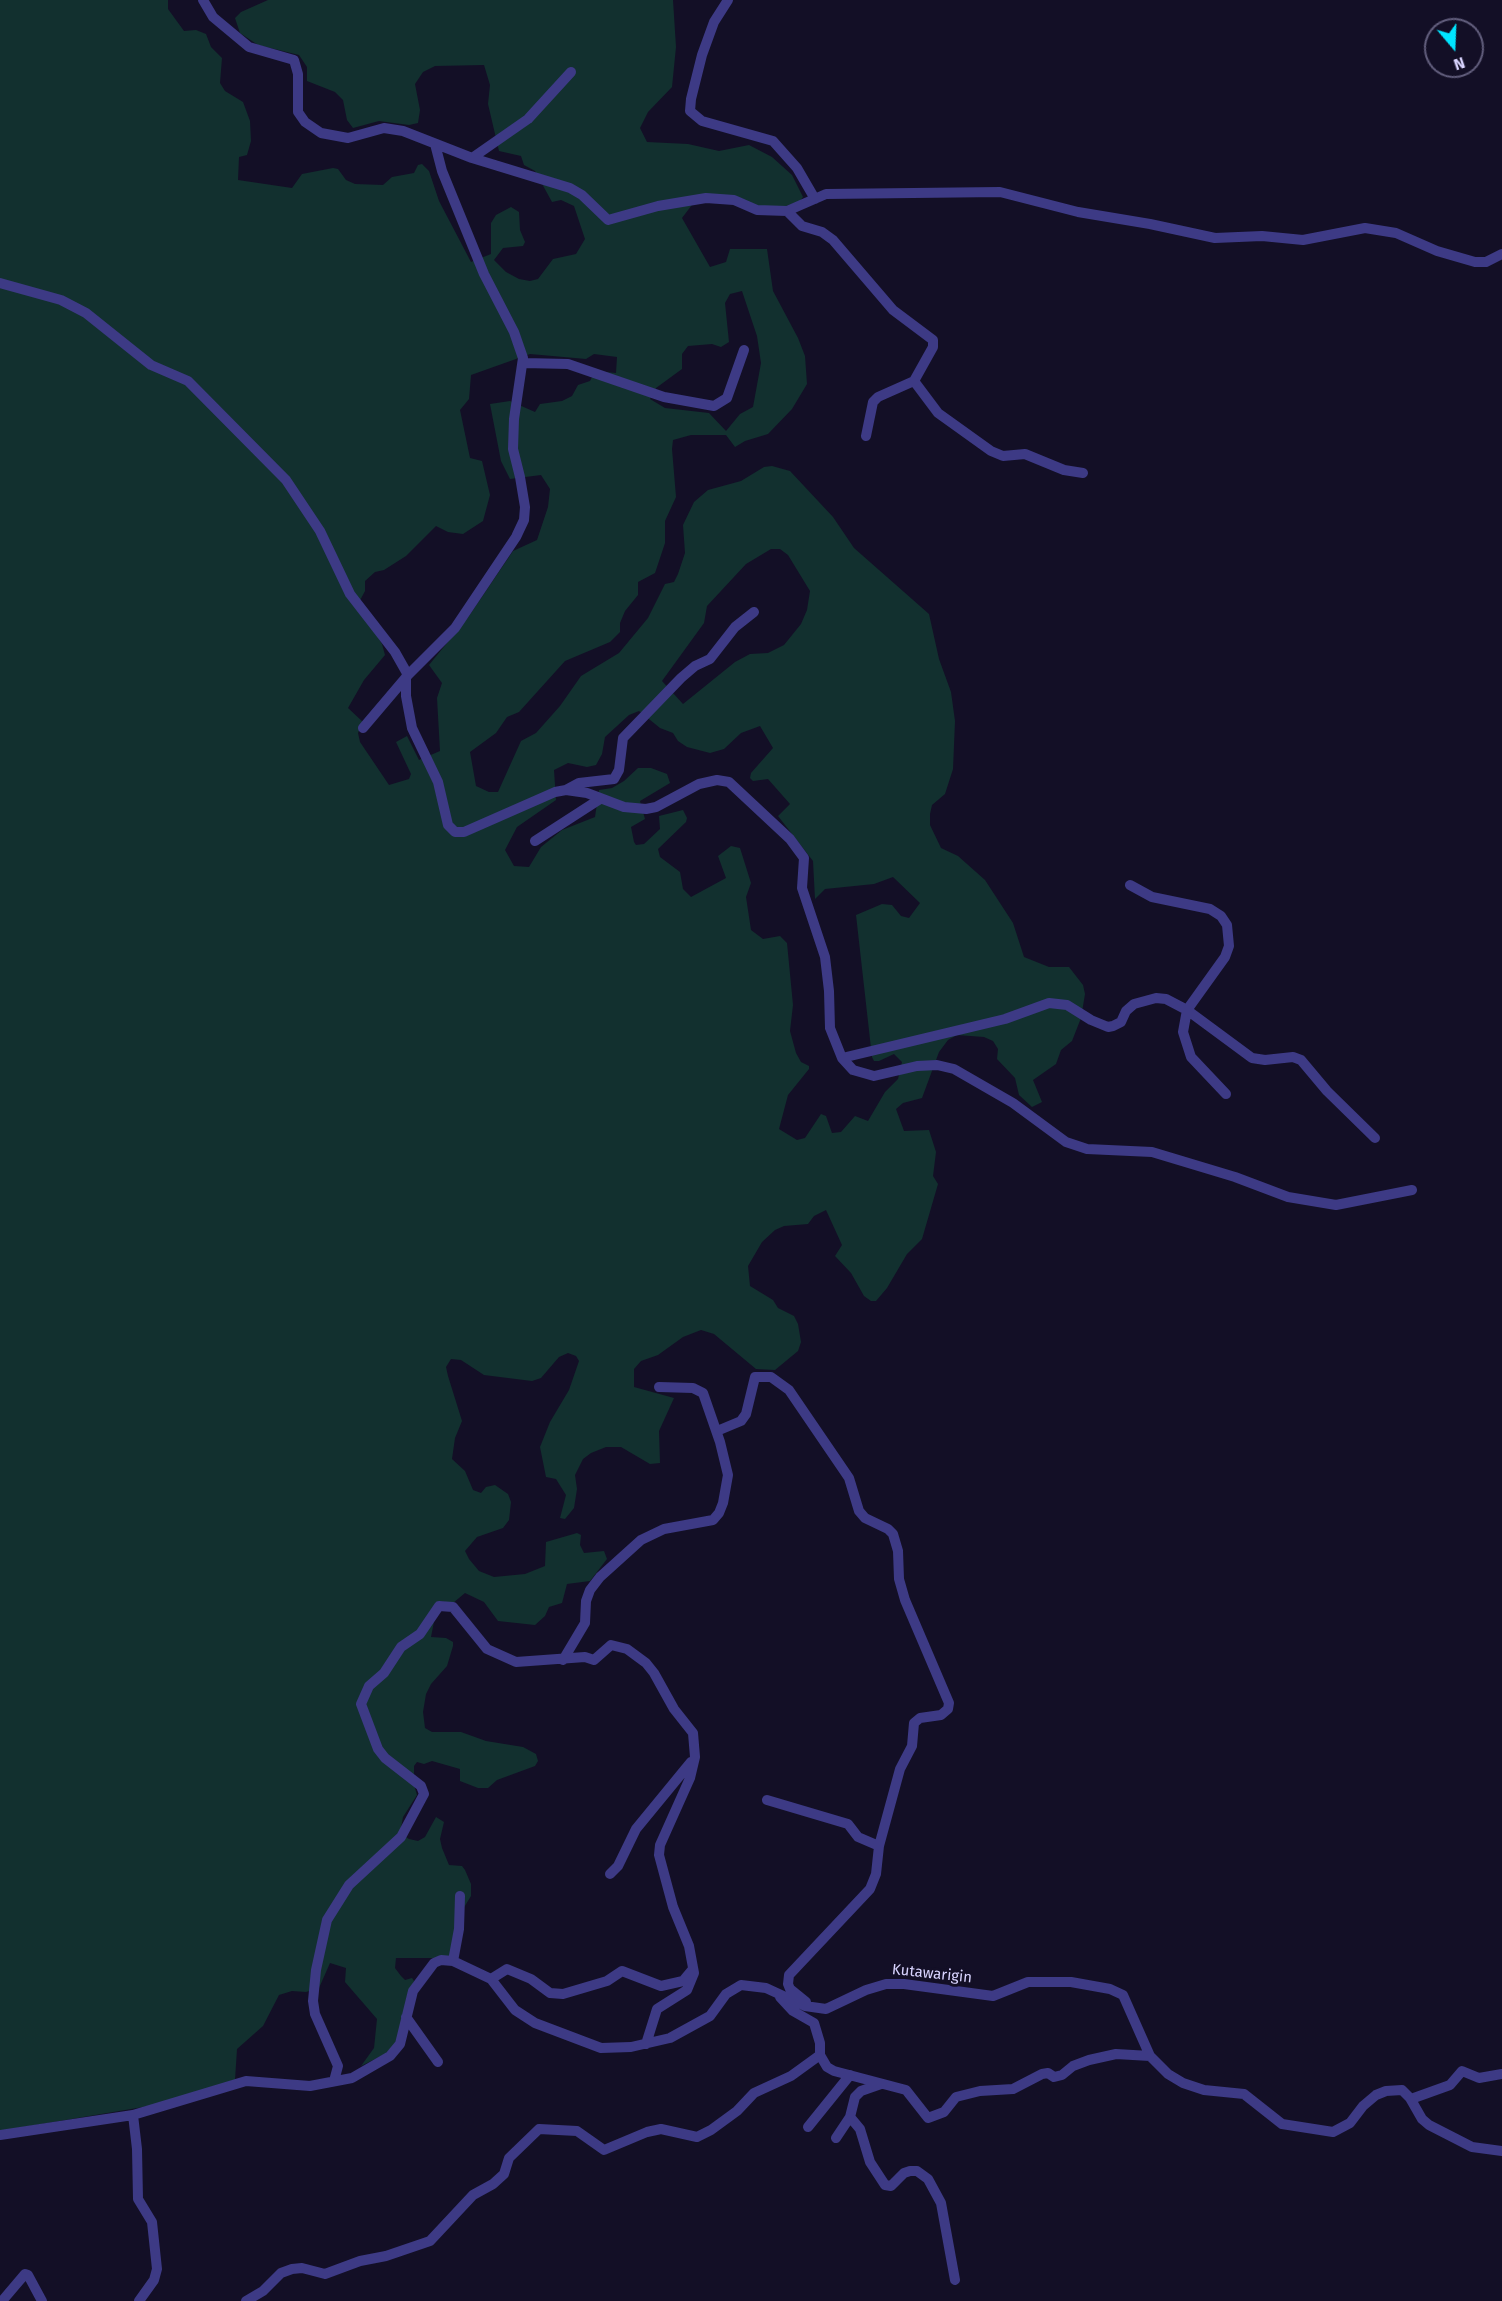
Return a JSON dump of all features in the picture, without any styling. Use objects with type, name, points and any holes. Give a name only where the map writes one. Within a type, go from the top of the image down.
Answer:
[{"type":"street","points":[[203,0],[213,17],[244,44],[260,52],[294,60],[298,74],[298,112],[312,128],[333,138],[348,138],[384,128],[394,129],[471,158],[570,188],[582,195],[608,220],[650,208],[706,198],[734,200],[757,210],[787,211],[826,194],[1000,192],[1078,212],[1215,238],[1262,236],[1303,240],[1365,228],[1395,233],[1437,251],[1475,262],[1486,262],[1502,254]]},
{"type":"street","points":[[728,0],[714,22],[702,55],[690,111],[702,121],[773,141],[797,168],[815,199]]},
{"type":"street","points":[[471,158],[528,119],[571,72]]},
{"type":"street","points":[[363,728],[407,676],[455,628],[516,537],[524,520],[520,477],[513,448],[514,418],[524,363],[514,332],[484,274],[467,233],[435,144]]},
{"type":"street","points":[[787,211],[802,226],[822,232],[833,240],[893,310],[933,340],[933,347],[914,381],[878,397],[873,402],[866,436]]},
{"type":"street","points":[[0,283],[61,300],[86,313],[151,365],[188,381],[286,480],[320,531],[350,594],[395,651],[407,676],[406,696],[412,728],[438,782],[448,825],[455,832],[464,832],[579,783],[614,779],[619,770],[623,738],[681,678],[695,666],[710,659],[735,627],[754,612]]},
{"type":"street","points":[[524,363],[568,364],[654,394],[714,406],[727,398],[744,350]]},
{"type":"street","points":[[914,381],[938,413],[992,451],[1003,456],[1025,454],[1064,470],[1083,473]]},
{"type":"street","points":[[566,790],[587,793],[624,807],[646,809],[656,807],[699,784],[723,780],[729,782],[790,839],[804,858],[803,898],[825,957],[830,991],[830,1028],[842,1058],[853,1070],[874,1076],[917,1066],[937,1065],[954,1070],[1012,1103],[1066,1142],[1087,1149],[1152,1152],[1235,1177],[1288,1197],[1336,1205],[1412,1190]]},
{"type":"street","points":[[535,841],[600,799]]},
{"type":"street","points":[[1130,885],[1152,897],[1210,909],[1221,915],[1227,925],[1229,946],[1225,957],[1187,1010],[1183,1032],[1187,1052],[1226,1094]]},
{"type":"street","points":[[842,1058],[1005,1019],[1049,1003],[1067,1005],[1107,1027],[1121,1022],[1130,1007],[1156,998],[1166,999],[1187,1010],[1252,1058],[1265,1060],[1293,1057],[1301,1060],[1327,1091],[1375,1138]]},
{"type":"street","points":[[717,1431],[735,1425],[746,1414],[752,1380],[759,1376],[771,1377],[789,1390],[849,1478],[859,1511],[865,1518],[888,1529],[893,1534],[898,1551],[899,1579],[905,1600],[949,1703],[948,1709],[941,1715],[920,1718],[914,1723],[912,1746],[900,1768],[879,1846],[876,1874],[870,1889],[789,1975],[790,1989],[816,2008]]},
{"type":"street","points":[[563,1660],[585,1623],[586,1601],[590,1590],[600,1577],[641,1540],[664,1529],[708,1521],[719,1513],[728,1475],[717,1431],[700,1391],[675,1386],[659,1387]]},
{"type":"street","points":[[334,2081],[338,2066],[315,2014],[313,2001],[316,1970],[327,1920],[349,1885],[401,1837],[424,1794],[421,1786],[385,1758],[378,1749],[361,1704],[369,1686],[384,1672],[401,1647],[420,1634],[439,1606],[453,1607],[487,1649],[497,1656],[516,1662],[585,1657],[594,1660],[611,1644],[637,1656],[654,1672],[674,1709],[693,1733],[695,1756],[690,1778],[660,1845],[659,1856],[664,1879],[689,1946],[694,1966],[692,1982],[687,1990],[657,2009],[646,2044]]},
{"type":"street","points":[[610,1874],[618,1866],[636,1829],[695,1756]]},
{"type":"street","points":[[767,1800],[848,1824],[858,1837],[879,1846]]},
{"type":"street","points":[[453,1961],[459,1929],[460,1896]]},
{"type":"street","points":[[0,2135],[133,2115],[246,2080],[309,2086],[352,2078],[390,2056],[400,2044],[413,1991],[421,1977],[434,1963],[453,1961],[491,1979],[515,2010],[535,2023],[601,2048],[646,2044],[670,2038],[710,2016],[733,1988],[752,1985],[816,2008]]},
{"type":"street","points":[[491,1979],[507,1969],[531,1979],[550,1993],[563,1994],[607,1981],[622,1971],[658,1986],[667,1985],[688,1978],[694,1966]]},
{"type":"street","name":"Kutawarigin","points":[[816,2008],[826,2009],[866,1990],[886,1984],[904,1984],[993,1996],[1028,1982],[1071,1982],[1110,1989],[1123,1995],[1150,2056],[1168,2073],[1183,2083],[1204,2090],[1244,2094],[1282,2124],[1323,2132],[1342,2129],[1369,2100],[1386,2091],[1402,2090],[1411,2099]]},
{"type":"street","points":[[776,1992],[793,2011],[814,2023],[820,2043],[820,2055],[830,2069],[906,2090],[917,2100],[926,2116],[935,2118],[944,2112],[952,2099],[964,2095],[1013,2089],[1035,2076],[1048,2073],[1057,2077],[1080,2062],[1108,2055],[1150,2056]]},
{"type":"street","points":[[406,2017],[438,2062]]},
{"type":"street","points":[[246,2301],[263,2291],[282,2273],[292,2269],[302,2268],[325,2274],[360,2261],[394,2254],[430,2241],[473,2194],[493,2184],[504,2174],[509,2158],[539,2129],[577,2131],[604,2150],[647,2132],[661,2129],[697,2137],[728,2117],[753,2093],[791,2076],[820,2055]]},
{"type":"street","points":[[1502,2074],[1479,2078],[1462,2071],[1450,2085],[1411,2099],[1422,2119],[1454,2140],[1472,2147],[1502,2151]]},
{"type":"street","points":[[808,2127],[850,2075]]},
{"type":"street","points":[[836,2138],[850,2117],[855,2097],[861,2091],[885,2083]]},
{"type":"street","points":[[133,2115],[137,2149],[138,2199],[152,2223],[157,2269],[153,2280],[139,2301]]},
{"type":"street","points":[[850,2117],[860,2129],[870,2162],[885,2185],[891,2186],[904,2173],[910,2171],[917,2171],[928,2179],[941,2203],[955,2280]]},
{"type":"street","points":[[2,2301],[25,2274],[28,2275],[42,2301]]},
{"type":"green space","points":[[0,0],[168,0],[168,9],[184,31],[196,30],[206,34],[211,47],[222,58],[220,83],[225,91],[243,102],[250,121],[251,141],[247,155],[239,157],[238,180],[292,188],[302,174],[333,168],[338,169],[346,180],[355,184],[383,185],[392,177],[414,173],[418,165],[422,164],[429,171],[439,201],[471,262],[491,254],[491,223],[496,215],[511,207],[519,212],[520,230],[525,242],[523,246],[503,248],[494,260],[506,272],[519,279],[530,281],[538,279],[553,259],[576,254],[585,239],[574,206],[561,200],[552,202],[535,171],[524,165],[521,156],[499,151],[488,104],[490,85],[484,65],[435,66],[423,72],[415,84],[420,110],[418,123],[409,125],[379,121],[353,128],[347,120],[343,100],[335,92],[307,81],[307,67],[299,55],[258,45],[240,33],[235,18],[241,12],[268,0],[673,0],[676,47],[672,87],[648,112],[640,128],[647,142],[688,144],[719,151],[749,145],[772,157],[792,175],[803,197],[800,201],[786,206],[766,208],[698,197],[682,218],[710,267],[726,262],[730,249],[767,249],[773,291],[805,356],[807,384],[792,409],[768,434],[745,441],[735,447],[726,435],[691,435],[673,440],[676,497],[665,521],[665,543],[655,573],[638,582],[638,595],[625,611],[620,623],[620,632],[610,642],[565,661],[519,712],[507,717],[496,733],[470,752],[476,786],[489,792],[498,792],[521,741],[536,733],[560,706],[581,676],[619,653],[648,618],[665,584],[674,582],[678,574],[685,553],[683,525],[694,502],[708,490],[741,481],[764,467],[772,466],[790,471],[833,517],[854,548],[929,614],[939,659],[951,692],[955,721],[953,769],[945,794],[932,805],[930,825],[941,848],[958,856],[985,880],[1013,923],[1024,957],[1049,967],[1069,967],[1083,985],[1085,994],[1081,1018],[1072,1041],[1061,1050],[1056,1064],[1033,1080],[1042,1102],[1032,1107],[1019,1095],[1015,1078],[997,1059],[998,1049],[993,1041],[984,1037],[957,1035],[948,1040],[939,1052],[922,1098],[903,1103],[896,1109],[904,1131],[929,1130],[936,1152],[933,1176],[938,1184],[922,1239],[907,1254],[887,1288],[876,1301],[871,1301],[864,1296],[851,1273],[835,1256],[842,1245],[826,1210],[814,1216],[808,1224],[784,1226],[775,1230],[762,1242],[748,1266],[750,1286],[773,1300],[778,1308],[794,1316],[801,1342],[798,1351],[775,1370],[756,1369],[714,1334],[701,1330],[683,1337],[658,1355],[641,1361],[634,1369],[634,1387],[674,1398],[659,1431],[660,1463],[650,1464],[621,1447],[606,1447],[591,1453],[583,1459],[575,1475],[577,1489],[574,1508],[565,1519],[560,1518],[566,1495],[556,1479],[546,1477],[540,1447],[550,1422],[569,1390],[579,1361],[576,1356],[568,1353],[559,1357],[541,1378],[532,1381],[484,1375],[461,1360],[451,1359],[446,1367],[462,1421],[455,1438],[452,1459],[465,1471],[473,1490],[481,1493],[486,1487],[495,1485],[508,1494],[511,1502],[509,1520],[503,1528],[477,1537],[465,1551],[469,1559],[479,1571],[494,1577],[525,1574],[545,1566],[546,1542],[577,1533],[581,1535],[580,1545],[584,1553],[604,1551],[607,1559],[590,1581],[567,1584],[562,1603],[549,1607],[545,1616],[535,1625],[498,1621],[484,1602],[465,1593],[453,1603],[438,1601],[431,1637],[446,1638],[453,1642],[453,1646],[447,1666],[431,1684],[426,1694],[423,1712],[425,1728],[432,1732],[461,1732],[486,1741],[523,1747],[536,1754],[538,1761],[535,1766],[497,1780],[488,1788],[478,1788],[460,1781],[460,1769],[432,1761],[424,1764],[417,1762],[414,1766],[414,1785],[417,1795],[403,1817],[400,1833],[409,1839],[418,1841],[425,1837],[436,1817],[444,1822],[440,1839],[442,1848],[449,1865],[462,1866],[465,1870],[471,1884],[471,1896],[460,1914],[450,1958],[396,1958],[395,1968],[401,1976],[405,1980],[412,1978],[414,1981],[398,2041],[385,2054],[361,2066],[374,2048],[377,2019],[345,1982],[346,1968],[330,1963],[319,1988],[279,1995],[263,2026],[237,2049],[235,2080],[155,2105],[0,2131]],"holes":[[[742,291],[757,336],[761,363],[753,407],[740,414],[726,431],[709,413],[665,408],[650,399],[656,388],[682,369],[682,354],[688,346],[712,344],[721,347],[729,342],[725,303],[730,294]],[[530,354],[586,359],[594,354],[617,357],[616,373],[595,371],[590,381],[578,385],[572,396],[562,401],[540,404],[535,412],[510,401],[490,404],[501,461],[510,479],[541,475],[550,489],[548,507],[537,540],[513,551],[469,616],[429,665],[442,683],[437,698],[440,751],[419,760],[407,736],[396,742],[411,774],[409,779],[389,785],[360,742],[358,733],[363,722],[348,708],[364,680],[385,655],[382,644],[358,604],[365,591],[365,581],[375,572],[384,570],[406,556],[436,526],[448,532],[463,534],[483,521],[490,495],[482,461],[470,458],[460,410],[469,399],[471,375]],[[771,549],[780,549],[788,555],[810,591],[807,610],[801,624],[784,645],[768,653],[750,654],[735,662],[683,704],[662,681],[704,623],[707,606],[746,564]],[[639,711],[660,728],[673,733],[678,741],[687,747],[710,753],[724,749],[741,733],[760,726],[773,748],[751,773],[750,778],[753,781],[768,779],[790,804],[778,816],[813,861],[815,899],[825,889],[874,884],[893,877],[920,903],[909,918],[901,916],[892,905],[882,904],[856,915],[872,1057],[874,1061],[879,1061],[894,1054],[902,1062],[898,1079],[885,1092],[868,1121],[855,1116],[841,1132],[832,1133],[826,1116],[821,1114],[805,1138],[797,1140],[779,1129],[788,1095],[809,1069],[809,1066],[801,1062],[796,1053],[790,1031],[793,1005],[787,943],[780,936],[763,939],[751,930],[746,897],[751,883],[740,848],[731,846],[718,856],[726,878],[691,897],[683,889],[680,872],[660,857],[658,849],[686,822],[687,818],[683,810],[659,816],[660,829],[644,844],[636,845],[631,827],[645,819],[640,801],[670,783],[667,774],[651,768],[638,768],[612,788],[599,790],[595,817],[562,830],[541,847],[529,867],[514,866],[505,850],[517,827],[556,800],[554,770],[568,763],[587,767],[596,765],[602,754],[605,737],[629,715]]]}]
